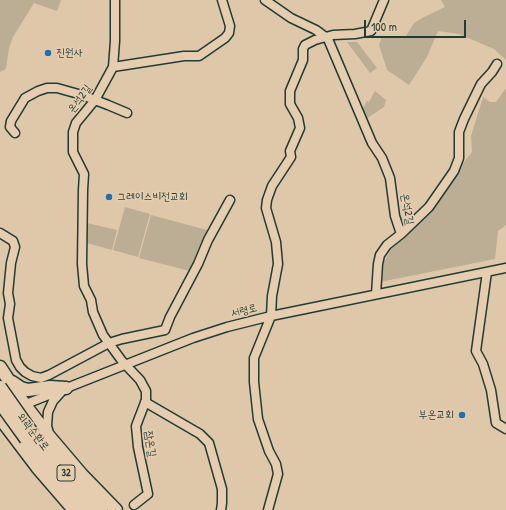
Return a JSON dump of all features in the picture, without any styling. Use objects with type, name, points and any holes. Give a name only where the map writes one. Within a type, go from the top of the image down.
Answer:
[{"type":"highway","points":[[0,367],[4,383],[25,405],[82,475],[116,510]]},
{"type":"highway","points":[[4,383],[32,390],[50,387],[66,388]]},
{"type":"highway","name":"외곽순환로","points":[[4,383],[26,438],[67,474],[101,510]]},
{"type":"highway","name":"외곽순환로","points":[[0,403],[56,476],[88,510]]},
{"type":"highway","points":[[0,417],[26,438],[36,467],[74,510]]},
{"type":"highway","points":[[0,430],[26,438]]},
{"type":"street","points":[[115,0],[115,41],[113,66],[201,55],[223,39],[229,32],[229,24],[222,0]]},
{"type":"street","name":"온석2길","points":[[264,0],[291,18],[316,30],[326,37],[332,44],[372,143],[382,158],[390,178],[395,216],[401,234],[388,244],[380,255],[376,294]]},
{"type":"street","points":[[268,510],[278,474],[276,464],[269,451],[258,419],[254,382],[254,358],[271,316],[272,296],[278,264],[276,242],[266,208],[267,200],[272,186],[291,157],[290,151],[300,128],[298,118],[289,100],[290,91],[303,60],[304,46],[326,37],[371,31],[384,0]]},
{"type":"street","points":[[401,234],[429,207],[454,171],[459,158],[459,132],[464,119],[481,84],[497,64]]},
{"type":"street","name":"온석2길","points":[[113,66],[94,100],[74,127],[72,148],[74,156],[84,174],[82,264],[84,286],[91,300],[96,319],[109,343],[125,365]]},
{"type":"street","points":[[15,133],[10,127],[13,117],[26,97],[38,91],[50,88],[58,88],[126,113]]},
{"type":"street","points":[[0,233],[13,241],[15,246],[11,263],[8,293],[10,304],[8,318],[16,360],[22,370],[33,376],[44,377],[109,343],[165,330],[170,317],[198,264],[208,240],[230,200]]},
{"type":"street","name":"서령로","points":[[0,417],[66,388],[193,338],[226,327],[271,316],[506,268]]},
{"type":"street","points":[[487,272],[476,351],[483,364],[491,390],[496,423],[506,429]]},
{"type":"street","name":"잠온길","points":[[125,365],[144,384],[146,391],[145,402],[136,426],[138,447],[148,494],[134,505]]},
{"type":"street","points":[[48,435],[50,433],[46,422],[49,408],[56,397],[66,388]]},
{"type":"street","points":[[145,402],[200,434],[209,444],[222,489],[221,510]]},
{"type":"shaded area","points":[[0,0],[61,0],[57,11],[34,3],[13,37],[9,48],[6,69],[0,72]]},
{"type":"shaded area","points":[[441,0],[506,0],[506,60],[494,49],[459,34],[438,31],[427,57],[409,85],[387,70],[379,45],[382,36],[406,36],[414,23],[445,7]]},
{"type":"shaded area","points":[[347,42],[357,42],[377,68],[370,73]]},
{"type":"shaded area","points":[[506,88],[506,225],[498,231],[495,259],[380,282],[384,262],[392,248],[417,225],[436,204],[459,168],[472,152],[471,136],[483,97],[490,102],[496,102]]},
{"type":"shaded area","points":[[375,91],[386,100],[384,107],[366,119],[362,110],[367,101],[369,102]]},
{"type":"shaded area","points":[[125,207],[150,214],[138,257],[113,250]]},
{"type":"shaded area","points":[[151,215],[207,230],[190,271],[139,258]]},
{"type":"shaded area","points":[[87,223],[117,230],[112,250],[87,243]]},
{"type":"place","name":"진원사","points":[[48,53]]},
{"type":"place","name":"그레이스비전교회","points":[[109,197]]},
{"type":"place","name":"부온교회","points":[[462,415]]}]
